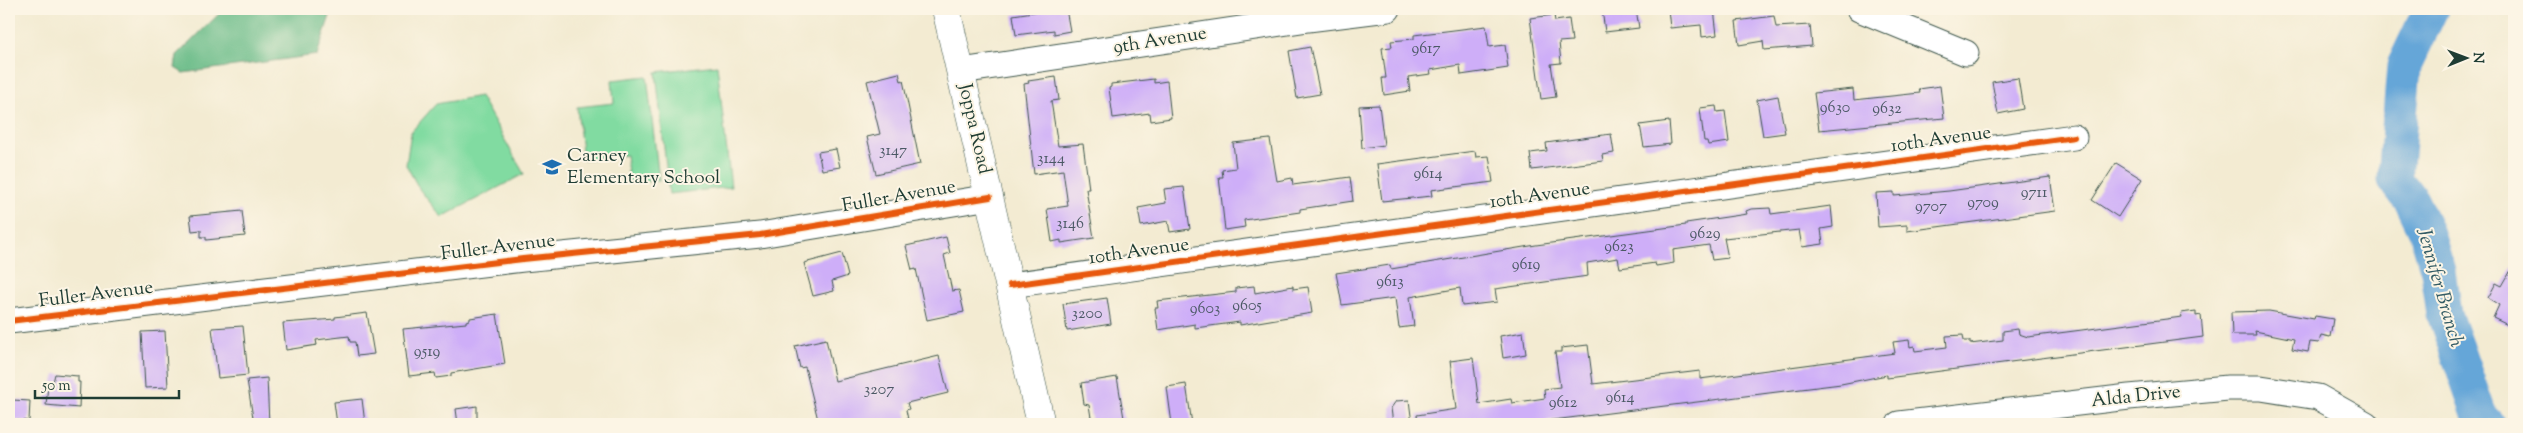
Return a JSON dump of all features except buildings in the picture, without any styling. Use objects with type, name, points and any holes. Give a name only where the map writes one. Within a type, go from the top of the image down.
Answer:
[{"type":"main road","name":"Joppa Road","points":[[946,9],[1041,424]]},
{"type":"street","name":"9th Avenue","points":[[961,71],[1298,20],[1388,9]]},
{"type":"street","points":[[1859,9],[1966,53]]},
{"type":"street","name":"10th Avenue","points":[[1010,285],[2074,137]]},
{"type":"street","name":"Fuller Avenue","points":[[9,321],[523,259],[760,236],[990,197]]},
{"type":"street","name":"Alda Drive","points":[[1899,424],[2129,397],[2228,388],[2261,388],[2318,397],[2366,424]]},
{"type":"green space","points":[[224,9],[330,9],[331,13],[317,55],[183,73],[175,68],[177,55]]},
{"type":"green space","points":[[717,65],[731,187],[669,194],[656,72]]},
{"type":"green space","points":[[647,76],[659,180],[629,183],[626,155],[583,160],[577,107],[614,103],[612,80]]},
{"type":"green space","points":[[480,96],[524,174],[442,217],[420,190],[406,165],[411,132],[436,104]]},
{"type":"waterway","name":"Jennifer Branch","points":[[2431,9],[2404,66],[2395,179],[2412,202],[2426,231],[2438,271],[2444,314],[2480,416],[2488,424]]},
{"type":"cycle path","points":[[1010,285],[2074,137]]},
{"type":"cycle path","points":[[9,321],[523,259],[760,235],[990,197]]},
{"type":"place","name":"Carney Elementary School","points":[[552,167]]}]
